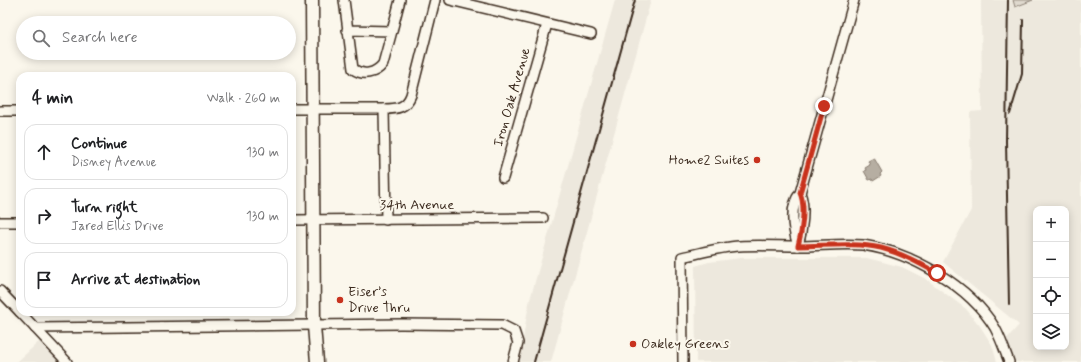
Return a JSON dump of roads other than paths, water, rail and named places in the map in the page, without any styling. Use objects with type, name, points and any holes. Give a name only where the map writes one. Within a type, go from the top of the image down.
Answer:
[{"type":"street","points":[[312,0],[314,326],[317,362]]},
{"type":"street","points":[[344,0],[353,69],[359,73],[366,74],[376,70],[383,64],[400,0]]},
{"type":"street","points":[[296,109],[395,109],[404,106],[409,102],[435,0]]},
{"type":"street","points":[[450,0],[591,34]]},
{"type":"street","points":[[798,246],[794,232],[793,216],[795,199],[800,193],[854,0]]},
{"type":"street","name":"Iron Oak Avenue","points":[[503,178],[547,24]]},
{"type":"street","points":[[347,30],[392,31]]},
{"type":"street","points":[[384,109],[386,220]]},
{"type":"street","points":[[0,111],[16,111]]},
{"type":"street","name":"34th Avenue","points":[[296,220],[543,218]]},
{"type":"street","points":[[0,222],[16,222]]},
{"type":"street","points":[[683,362],[682,257],[737,246],[861,245],[882,248],[916,262],[937,273],[966,295],[983,312],[995,328],[1008,362]]},
{"type":"street","points":[[0,291],[16,308]]},
{"type":"street","points":[[24,316],[67,362]]},
{"type":"street","points":[[35,328],[401,324],[502,325],[514,330],[518,343],[513,362]]},
{"type":"railway","points":[[534,362],[635,0]]},
{"type":"railway","points":[[1008,0],[1006,141],[1009,304]]},
{"type":"railway","points":[[1010,114],[1022,74],[1023,20]]},
{"type":"place","name":"Home2 Suites","points":[[757,160]]},
{"type":"place","name":"Eiser’s Drive Thru","points":[[340,300]]},
{"type":"place","name":"Oakley Greens","points":[[633,344]]}]
